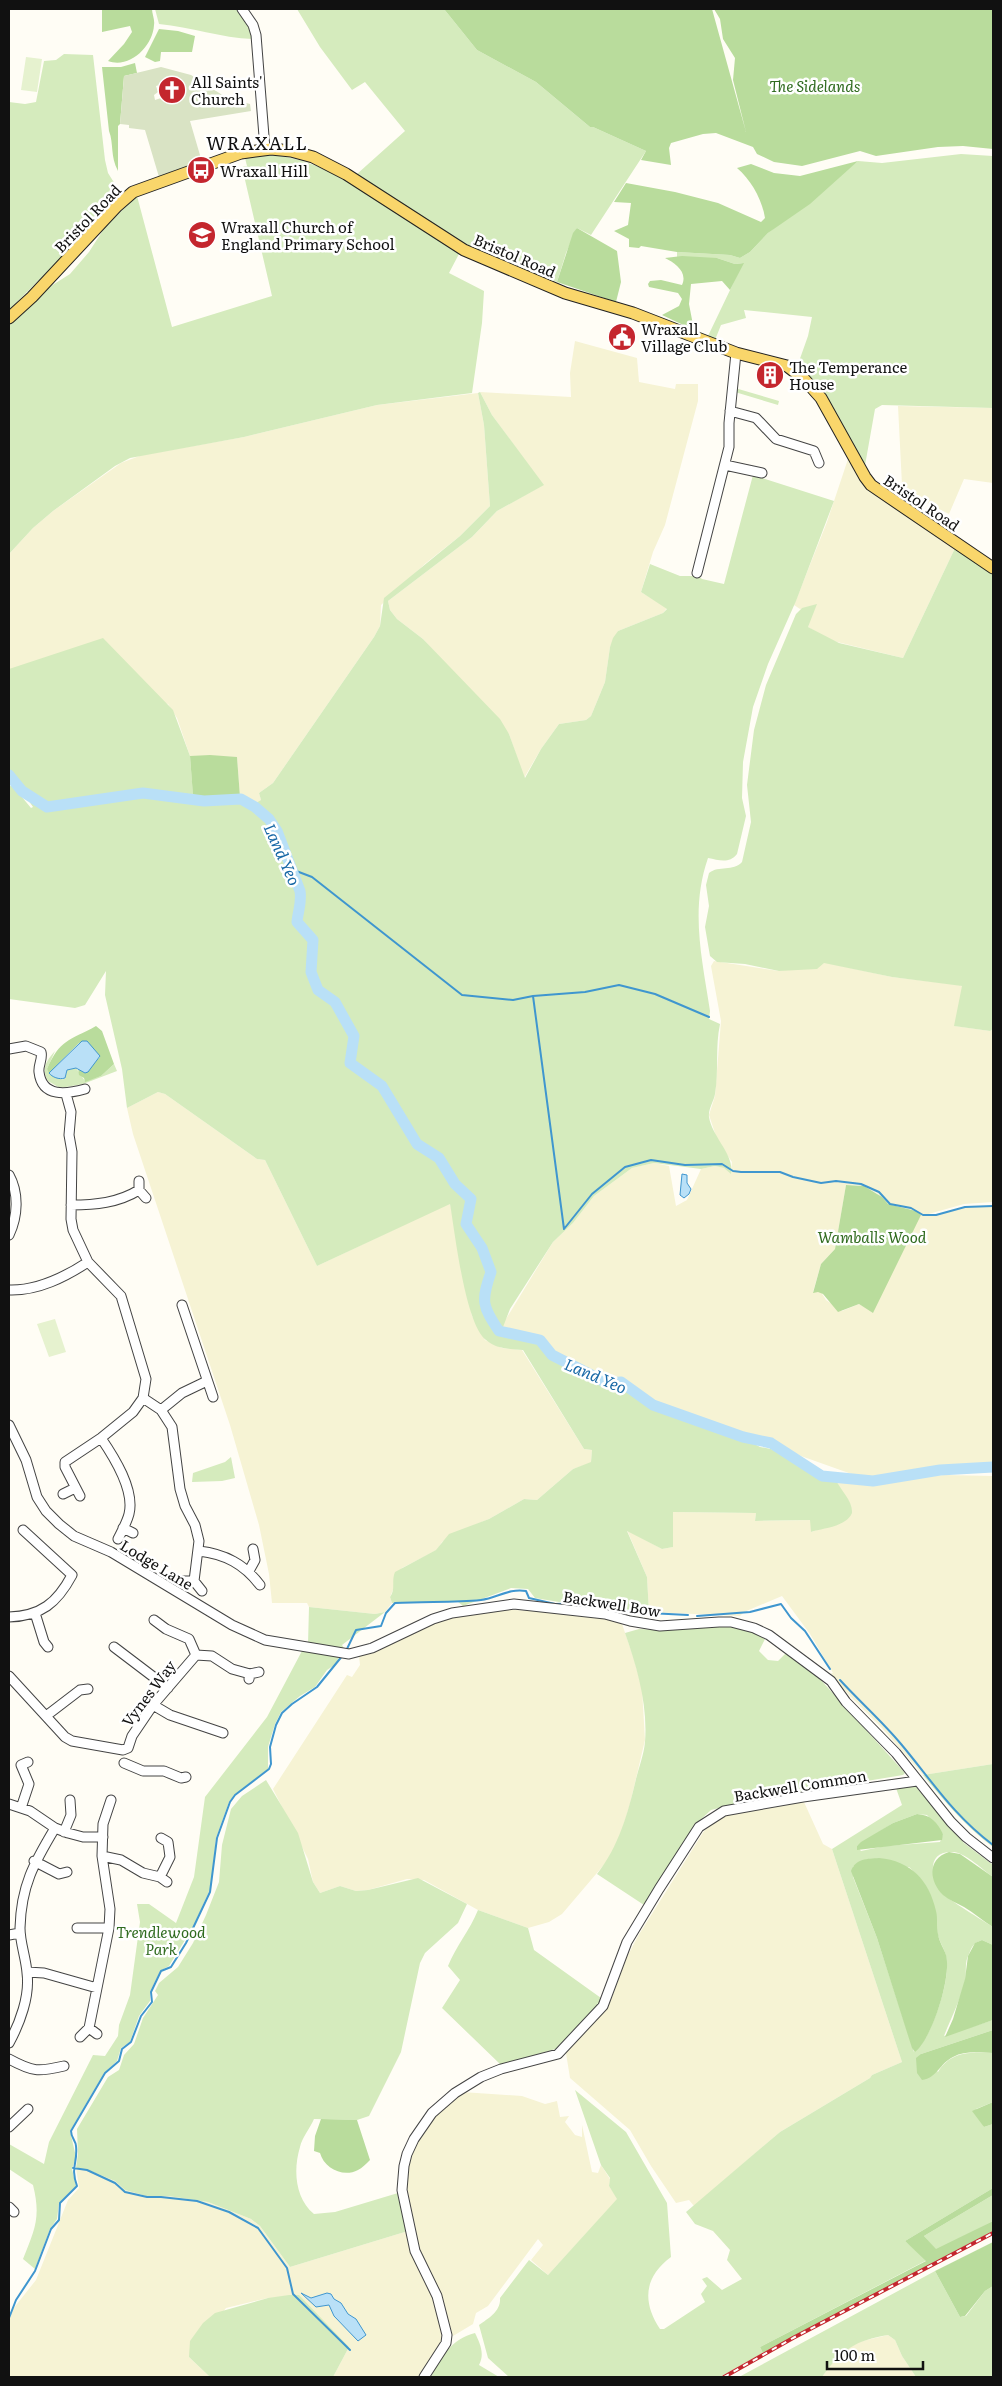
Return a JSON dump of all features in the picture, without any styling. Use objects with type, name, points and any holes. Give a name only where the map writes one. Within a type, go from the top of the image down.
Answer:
[{"type":"main road","name":"Bristol Road","points":[[9,318],[131,193],[225,158],[265,149],[292,151],[321,161],[464,250],[565,292],[641,316],[736,353],[777,362],[795,371],[815,390],[826,406],[871,485],[993,568]]},
{"type":"street","points":[[242,9],[253,25],[256,35],[265,149]]},
{"type":"street","points":[[697,574],[707,550],[729,447],[730,412],[736,353]]},
{"type":"street","points":[[730,412],[756,418],[776,439],[802,450],[815,452],[819,463]]},
{"type":"street","points":[[725,465],[759,470]]},
{"type":"street","points":[[9,1049],[26,1046],[40,1051],[42,1056],[39,1072],[43,1084],[54,1092],[66,1094],[85,1089]]},
{"type":"street","points":[[63,1494],[77,1492],[65,1467],[65,1462],[101,1438],[133,1412],[143,1398],[146,1382],[145,1372],[122,1299],[88,1262],[73,1230],[71,1205],[72,1155],[68,1132],[71,1112],[66,1094]]},
{"type":"street","points":[[9,1175],[15,1212],[9,1235]]},
{"type":"street","points":[[71,1205],[102,1204],[139,1185],[146,1198]]},
{"type":"street","points":[[9,1290],[26,1289],[53,1281],[88,1262]]},
{"type":"street","points":[[182,1305],[213,1397]]},
{"type":"street","points":[[161,1410],[182,1393],[207,1381]]},
{"type":"street","points":[[143,1398],[161,1410],[172,1427],[180,1489],[197,1530],[199,1551],[194,1580],[202,1591]]},
{"type":"street","name":"Lodge Lane","points":[[9,1425],[26,1460],[37,1497],[52,1518],[74,1536],[111,1552],[211,1614],[248,1633],[265,1640],[345,1654]]},
{"type":"street","points":[[101,1438],[119,1463],[127,1492],[130,1512],[118,1539]]},
{"type":"street","points":[[123,1528],[133,1533]]},
{"type":"street","points":[[9,1617],[35,1613],[51,1604],[74,1571],[61,1568],[52,1556],[23,1530]]},
{"type":"street","points":[[248,1571],[255,1560],[254,1549]]},
{"type":"street","points":[[199,1551],[227,1557],[248,1571],[260,1585]]},
{"type":"street","points":[[182,1581],[194,1580]]},
{"type":"street","name":"Backwell Bow","points":[[345,1654],[372,1648],[432,1619],[452,1613],[514,1604],[605,1614],[630,1622],[660,1626],[719,1622],[744,1625],[769,1635],[830,1681],[846,1702],[896,1753],[917,1781],[966,1837],[993,1858]]},
{"type":"street","points":[[35,1613],[44,1645]]},
{"type":"street","points":[[154,1620],[166,1630],[189,1639],[196,1655],[212,1656],[232,1669],[250,1677],[259,1672]]},
{"type":"street","points":[[114,1647],[168,1688]]},
{"type":"street","name":"Vynes Way","points":[[183,1778],[164,1771],[143,1771],[124,1764],[125,1750],[153,1705],[196,1655]]},
{"type":"street","name":"Vynes Way","points":[[9,1676],[59,1733],[69,1740],[125,1750]]},
{"type":"street","points":[[46,1716],[84,1688]]},
{"type":"street","points":[[153,1705],[170,1715],[219,1729]]},
{"type":"street","points":[[21,1808],[29,1784],[21,1765],[28,1762]]},
{"type":"street","name":"Backwell Common","points":[[424,2377],[446,2343],[447,2335],[436,2296],[415,2251],[402,2190],[407,2154],[414,2139],[432,2113],[455,2093],[481,2078],[501,2069],[558,2054],[603,2006],[628,1942],[659,1889],[700,1827],[724,1810],[917,1781]]},
{"type":"street","points":[[64,1832],[71,1815],[70,1799]]},
{"type":"street","points":[[9,1804],[42,1818],[54,1828],[64,1832],[83,1837],[102,1837]]},
{"type":"street","points":[[80,2037],[89,2028],[109,1928],[110,1906],[102,1856],[102,1837],[111,1805]]},
{"type":"street","points":[[9,2043],[27,1993],[27,1972],[20,1933],[23,1897],[34,1862],[54,1828]]},
{"type":"street","points":[[102,1856],[121,1860],[143,1873],[164,1880],[170,1853],[168,1842],[161,1838]]},
{"type":"street","points":[[34,1862],[58,1874],[67,1872]]},
{"type":"street","points":[[77,1928],[109,1928]]},
{"type":"street","points":[[9,1935],[20,1933]]},
{"type":"street","points":[[27,1972],[44,1973],[97,1988]]},
{"type":"street","points":[[89,2028],[97,2034]]},
{"type":"street","points":[[9,2059],[34,2071],[64,2066]]},
{"type":"street","points":[[9,2127],[25,2115]]},
{"type":"shaded area","points":[[575,341],[637,358],[639,382],[675,389],[676,384],[698,384],[698,401],[665,525],[653,552],[641,592],[667,608],[663,613],[618,631],[610,647],[605,682],[591,716],[586,720],[559,724],[541,749],[524,778],[509,734],[423,639],[397,619],[390,610],[388,601],[472,537],[497,511],[543,485],[492,415],[480,392],[571,397],[570,373]]},
{"type":"shaded area","points":[[478,393],[484,425],[490,506],[460,536],[426,563],[381,605],[380,626],[374,637],[273,783],[259,793],[261,800],[256,804],[240,797],[237,757],[190,756],[177,718],[168,704],[9,669],[9,554],[33,528],[53,511],[121,463],[142,455],[244,437],[377,405]]},
{"type":"shaded area","points":[[898,406],[993,408],[993,483],[964,479],[949,514],[927,503],[902,485]]},
{"type":"shaded area","points":[[849,456],[859,476],[956,546],[903,658],[829,640],[808,627],[812,606],[800,609],[794,605],[827,522]]},
{"type":"shaded area","points":[[714,961],[779,971],[823,962],[892,977],[960,985],[963,987],[955,1026],[990,1031],[993,1029],[993,1202],[964,1204],[925,1215],[936,1215],[965,1207],[993,1206],[993,1466],[931,1469],[882,1478],[860,1477],[801,1456],[771,1441],[733,1431],[682,1412],[679,1416],[650,1408],[622,1386],[604,1384],[555,1361],[538,1342],[498,1332],[553,1242],[573,1223],[594,1196],[632,1168],[654,1163],[669,1166],[676,1206],[687,1200],[701,1169],[715,1166],[724,1168],[731,1173],[732,1162],[718,1142],[709,1115],[715,1096],[721,1021],[711,966]],"holes":[[[846,1185],[858,1185],[877,1193],[888,1204],[916,1211],[873,1312],[859,1304],[842,1311],[826,1300],[821,1292],[813,1292],[821,1264],[835,1249]]]},
{"type":"shaded area","points":[[158,1092],[165,1094],[257,1159],[265,1160],[317,1266],[450,1203],[472,1316],[485,1340],[502,1348],[522,1350],[584,1449],[592,1450],[591,1463],[573,1469],[537,1500],[524,1499],[489,1519],[460,1531],[442,1542],[437,1550],[402,1568],[390,1597],[392,1603],[385,1612],[375,1614],[309,1607],[307,1603],[272,1603],[269,1574],[259,1525],[230,1425],[133,1134],[127,1108]]},
{"type":"shaded area","points":[[945,1475],[993,1476],[993,1764],[923,1775],[882,1728],[843,1689],[831,1673],[833,1673],[810,1634],[782,1596],[744,1612],[740,1616],[649,1612],[647,1577],[627,1530],[662,1549],[673,1547],[673,1512],[756,1513],[755,1521],[811,1520],[811,1532],[829,1526],[849,1501],[841,1491],[836,1480],[876,1484],[913,1477]]},
{"type":"shaded area","points":[[500,1609],[591,1615],[621,1621],[642,1689],[645,1740],[630,1804],[619,1840],[608,1860],[562,1914],[549,1922],[528,1928],[478,1910],[424,1880],[407,1879],[368,1890],[356,1891],[340,1886],[320,1893],[313,1882],[308,1859],[273,1789],[347,1675],[352,1677],[360,1665],[359,1656],[445,1619]]},
{"type":"shaded area","points":[[804,1802],[823,1844],[832,1849],[902,2062],[872,2075],[780,2132],[694,2206],[689,2200],[676,2203],[630,2130],[570,2078],[566,2053],[602,2014],[611,2000],[627,1957],[638,1936],[704,1831],[719,1818],[725,1816]]},
{"type":"shaded area","points":[[462,2092],[522,2096],[545,2104],[557,2101],[560,2117],[569,2116],[565,2122],[575,2135],[582,2137],[582,2125],[592,2172],[598,2173],[601,2165],[610,2179],[609,2186],[618,2199],[548,2275],[531,2260],[543,2245],[538,2239],[488,2306],[476,2313],[473,2324],[453,2336],[440,2293],[421,2253],[413,2222],[406,2180],[408,2161],[426,2128],[442,2108]]},
{"type":"shaded area","points":[[76,2168],[88,2170],[115,2181],[125,2190],[146,2196],[168,2196],[208,2202],[251,2219],[260,2226],[290,2267],[408,2231],[413,2249],[412,2255],[435,2298],[445,2339],[422,2377],[333,2377],[349,2347],[268,2298],[226,2308],[189,2357],[210,2377],[9,2377],[9,2314],[36,2280],[68,2200],[79,2188]]},
{"type":"shaded area","points":[[888,2335],[895,2340],[902,2356],[916,2377],[822,2377],[834,2359],[854,2343]]},
{"type":"green space","points":[[102,9],[152,9],[153,33],[145,48],[132,59],[116,63],[108,61],[132,32],[130,26],[102,32]]},
{"type":"green space","points":[[155,9],[237,9],[249,27],[253,39],[229,37],[159,24]]},
{"type":"green space","points":[[297,9],[444,9],[477,50],[536,82],[590,127],[646,151],[591,235],[577,228],[566,253],[557,282],[459,241],[357,174],[405,131],[365,82],[352,90],[320,47]]},
{"type":"green space","name":"The Sidelands","points":[[444,9],[712,9],[746,132],[733,80],[735,58],[723,39],[720,19],[714,9],[993,9],[993,149],[963,146],[938,147],[876,156],[860,151],[802,166],[774,162],[757,154],[753,147],[716,133],[703,134],[671,143],[669,148],[671,165],[641,160],[646,151],[590,127],[536,82],[477,50]]},
{"type":"green space","points":[[159,29],[178,31],[195,36],[192,52],[161,52],[160,61],[155,62],[145,57]]},
{"type":"green space","points":[[64,54],[93,55],[105,160],[108,173],[120,192],[105,214],[9,310],[9,102],[25,104],[36,102],[44,61],[56,60]]},
{"type":"green space","points":[[26,57],[42,59],[37,92],[21,90]]},
{"type":"green space","points":[[135,63],[137,73],[124,76],[120,124],[118,126],[118,171],[109,131],[102,67],[121,67]]},
{"type":"green space","points":[[161,67],[191,75],[227,98],[250,104],[251,111],[190,121],[202,162],[159,177],[145,130],[129,128],[129,125],[120,124],[124,76]],"holes":[[[179,79],[186,90],[179,92],[180,96],[166,101],[164,97],[155,100],[154,95],[158,92],[156,86]]]},
{"type":"green space","points":[[961,154],[993,156],[993,408],[882,405],[875,409],[864,471],[797,367],[808,336],[812,317],[744,310],[746,318],[721,325],[715,340],[708,336],[743,263],[735,264],[717,258],[677,258],[677,252],[730,255],[740,258],[750,252],[768,233],[858,161],[882,163]]},
{"type":"green space","points":[[262,155],[296,159],[328,171],[460,252],[449,273],[484,291],[482,323],[472,393],[377,405],[244,437],[130,458],[115,466],[53,511],[33,528],[9,554],[9,324],[43,291],[70,274],[89,252],[105,227],[137,196],[172,327],[272,296],[242,167],[247,166],[245,158]]},
{"type":"green space","points":[[858,161],[810,204],[768,233],[750,252],[740,258],[730,255],[677,252],[641,246],[639,248],[629,247],[629,239],[614,231],[628,225],[631,203],[614,202],[626,183],[675,192],[718,203],[761,222],[765,218],[759,197],[747,178],[737,168],[751,164],[774,173],[800,176]]},
{"type":"green space","points":[[577,228],[617,251],[621,282],[616,302],[557,282],[573,233]]},
{"type":"green space","points":[[682,256],[717,258],[735,264],[744,263],[730,290],[722,281],[691,284],[689,304],[694,330],[662,315],[679,306],[682,299],[678,293],[649,287],[648,284],[650,281],[661,280],[682,285],[682,272],[673,262],[665,258]]},
{"type":"green space","points":[[735,388],[779,401],[778,405],[735,392]]},
{"type":"green space","points":[[480,392],[492,415],[544,485],[497,511],[472,537],[388,601],[390,610],[397,619],[423,639],[500,719],[509,734],[525,778],[541,749],[559,724],[586,720],[591,716],[605,682],[610,647],[618,631],[663,613],[667,609],[641,592],[650,564],[680,576],[698,576],[702,579],[724,584],[753,475],[834,501],[796,601],[768,664],[753,707],[743,762],[742,798],[746,816],[737,854],[727,860],[708,858],[700,896],[699,934],[710,1011],[709,1019],[720,1024],[716,1085],[709,1117],[714,1132],[730,1160],[731,1174],[724,1168],[715,1166],[701,1169],[654,1163],[632,1168],[594,1196],[573,1223],[553,1242],[510,1309],[503,1327],[498,1332],[538,1342],[555,1361],[604,1384],[622,1386],[650,1408],[679,1416],[736,1439],[749,1441],[760,1447],[771,1449],[801,1465],[836,1480],[849,1500],[852,1513],[849,1518],[840,1524],[811,1532],[810,1520],[755,1521],[756,1513],[673,1512],[673,1547],[662,1549],[627,1531],[647,1577],[649,1612],[630,1611],[619,1606],[585,1601],[559,1602],[535,1598],[528,1589],[511,1588],[463,1606],[457,1601],[392,1603],[390,1597],[393,1591],[395,1572],[436,1550],[449,1534],[489,1519],[524,1499],[537,1500],[573,1469],[591,1462],[592,1450],[584,1449],[523,1350],[494,1345],[486,1340],[479,1331],[472,1316],[462,1276],[450,1204],[317,1266],[265,1160],[257,1159],[165,1094],[158,1092],[127,1108],[122,1069],[105,995],[106,971],[85,1005],[75,1008],[9,999],[9,787],[12,785],[31,808],[33,807],[9,772],[9,669],[103,638],[173,710],[190,756],[193,795],[245,797],[256,803],[261,800],[259,793],[273,783],[374,637],[380,626],[384,598],[460,536],[490,506],[484,425],[478,393]]},
{"type":"green space","points":[[956,546],[993,573],[993,1029],[990,1031],[954,1026],[962,986],[892,977],[824,963],[817,969],[779,971],[745,964],[717,962],[710,956],[705,927],[709,906],[706,885],[709,873],[717,869],[734,867],[742,862],[751,822],[747,785],[754,730],[766,685],[796,614],[802,608],[817,604],[808,627],[839,643],[903,658]]},
{"type":"green space","points":[[190,756],[237,757],[240,797],[193,796]]},
{"type":"green space","points":[[96,1026],[102,1031],[114,1064],[101,1076],[85,1082],[84,1078],[79,1075],[78,1068],[85,1073],[100,1057],[86,1041],[79,1043],[49,1073],[47,1069],[61,1046]]},
{"type":"green space","points":[[55,1051],[47,1069],[59,1079],[65,1079],[67,1070],[76,1068],[85,1081],[101,1076],[114,1064],[117,1071],[83,1084],[60,1088],[48,1081],[45,1073],[47,1062]]},
{"type":"green space","name":"Wamballs Wood","points":[[846,1185],[864,1186],[882,1197],[888,1204],[916,1211],[921,1215],[873,1313],[859,1304],[838,1312],[823,1294],[813,1293],[821,1264],[835,1249]]},
{"type":"green space","points":[[55,1319],[66,1352],[49,1357],[37,1324]]},
{"type":"green space","points":[[231,1457],[235,1478],[222,1481],[192,1482],[193,1473],[225,1462]]},
{"type":"green space","points":[[309,1607],[375,1614],[385,1612],[342,1645],[345,1650],[308,1644]]},
{"type":"green space","points":[[717,1626],[742,1629],[765,1639],[759,1651],[768,1660],[778,1661],[787,1652],[820,1679],[905,1773],[903,1775],[746,1801],[711,1810],[698,1822],[644,1905],[597,1874],[605,1863],[622,1829],[643,1756],[645,1742],[645,1714],[641,1686],[625,1633],[639,1629],[664,1630]]},
{"type":"green space","name":"Trendlewood Park","points":[[303,1649],[340,1655],[336,1664],[327,1670],[315,1687],[300,1696],[281,1712],[268,1747],[268,1769],[234,1795],[229,1802],[216,1838],[211,1887],[193,1927],[169,1966],[160,1971],[150,1992],[150,2001],[139,2016],[130,2042],[121,2048],[117,2061],[104,2073],[70,2131],[76,2157],[72,2169],[76,2186],[59,2203],[57,2219],[50,2229],[35,2269],[23,2259],[36,2223],[37,2215],[33,2185],[9,2169],[9,2144],[44,2164],[49,2142],[93,2055],[105,2056],[118,2036],[119,2025],[130,1995],[140,1922],[137,1904],[149,1904],[176,1923],[194,1877],[205,1797],[267,1717]]},
{"type":"green space","points":[[993,1764],[993,1847],[964,1822],[923,1775]]},
{"type":"green space","points":[[266,1780],[298,1833],[313,1882],[320,1893],[340,1886],[356,1891],[368,1890],[418,1878],[467,1904],[458,1923],[425,1953],[420,1963],[401,2052],[369,2116],[357,2120],[314,2119],[302,2140],[298,2156],[296,2174],[299,2192],[314,2214],[335,2212],[398,2193],[408,2231],[290,2267],[260,2226],[251,2219],[208,2202],[168,2196],[146,2196],[125,2190],[115,2181],[88,2170],[76,2168],[78,2154],[77,2129],[108,2077],[119,2070],[124,2055],[134,2044],[143,2018],[158,1995],[155,1991],[159,1983],[178,1967],[193,1943],[206,1915],[219,1882],[222,1845],[231,1809],[242,1796]]},
{"type":"green space","points":[[916,1787],[964,1843],[993,1865],[993,1877],[959,1853],[945,1853],[939,1855],[935,1860],[933,1872],[938,1887],[945,1896],[993,1927],[993,1945],[982,1940],[975,1944],[970,1951],[963,1988],[944,2036],[993,2020],[993,2030],[921,2054],[938,2072],[943,2065],[955,2056],[969,2053],[993,2053],[993,2102],[976,2109],[984,2127],[993,2124],[993,2188],[905,2241],[927,2260],[760,2347],[763,2353],[720,2377],[509,2377],[488,2358],[479,2325],[499,2307],[500,2298],[529,2260],[548,2275],[617,2199],[609,2186],[610,2178],[601,2165],[575,2090],[626,2132],[667,2203],[671,2257],[655,2273],[651,2281],[648,2300],[654,2319],[660,2329],[664,2329],[705,2302],[701,2294],[707,2286],[702,2279],[707,2277],[722,2290],[742,2279],[727,2260],[730,2250],[713,2231],[695,2224],[686,2212],[780,2132],[872,2075],[902,2062],[832,1849],[902,1805],[896,1788]],"holes":[[[917,1814],[927,1815],[943,1834],[940,1842],[885,1846],[861,1851],[857,1846],[893,1823]],[[853,1866],[909,1867],[923,1882],[931,1896],[938,1934],[946,1956],[945,1986],[934,2020],[925,2039],[914,2052],[877,1938],[853,1877]]]},
{"type":"green space","points":[[917,1814],[926,1816],[936,1823],[943,1834],[942,1840],[857,1850],[857,1846],[861,1842],[893,1823]]},
{"type":"green space","points":[[949,1852],[960,1854],[993,1877],[993,1927],[968,1909],[945,1897],[938,1889],[932,1870],[937,1859]]},
{"type":"green space","points":[[879,1858],[900,1863],[917,1874],[923,1881],[933,1900],[937,1914],[939,1937],[946,1955],[946,1977],[939,2006],[928,2034],[915,2052],[912,2048],[877,1938],[851,1871],[859,1861]]},
{"type":"green space","points":[[478,1910],[528,1928],[534,1950],[601,1998],[598,2007],[559,2048],[501,2065],[442,2008],[460,1980],[448,1966]]},
{"type":"green space","points":[[982,1940],[993,1945],[993,2020],[945,2037],[953,2019],[965,1979],[968,1956],[975,1943]]},
{"type":"green space","points":[[993,2030],[993,2053],[963,2053],[949,2060],[927,2079],[922,2080],[917,2073],[916,2058],[921,2054]]},
{"type":"green space","points":[[993,2102],[993,2124],[984,2127],[972,2111]]},
{"type":"green space","points":[[321,2119],[357,2120],[370,2160],[358,2170],[352,2172],[340,2172],[330,2167],[320,2153],[314,2151],[315,2136]]},
{"type":"green space","points":[[993,2188],[993,2195],[924,2236],[936,2249],[993,2221],[993,2231],[763,2353],[760,2347],[926,2261],[905,2241]]},
{"type":"green space","points":[[993,2195],[993,2221],[936,2250],[924,2236]]},
{"type":"green space","points":[[993,2242],[993,2286],[985,2291],[965,2316],[960,2317],[935,2271]]},
{"type":"green space","points":[[935,2271],[960,2317],[966,2316],[985,2291],[993,2286],[993,2377],[916,2377],[902,2356],[895,2340],[888,2335],[858,2343],[850,2348],[836,2360],[822,2377],[739,2377]]},
{"type":"green space","points":[[299,2295],[349,2347],[333,2377],[210,2377],[189,2357],[190,2341],[203,2323],[215,2313],[268,2298]]},
{"type":"green space","points":[[475,2333],[482,2353],[479,2365],[499,2377],[431,2377],[438,2363],[453,2344]]},
{"type":"water","points":[[82,1041],[87,1041],[100,1056],[88,1072],[85,1073],[76,1068],[67,1070],[63,1079],[56,1078],[49,1073]]},
{"type":"water","points":[[682,1174],[687,1175],[687,1183],[691,1189],[684,1198],[680,1195]]},
{"type":"water","points":[[301,2293],[311,2298],[327,2293],[331,2294],[334,2299],[341,2303],[348,2314],[356,2319],[366,2335],[358,2341],[334,2316],[329,2305],[316,2307]]},
{"type":"waterway","name":"Land Yeo","points":[[9,775],[22,791],[47,807],[143,793],[204,801],[241,799],[255,807],[269,819],[277,831],[300,891],[297,922],[313,940],[311,972],[318,990],[335,1002],[354,1036],[350,1063],[382,1086],[417,1144],[439,1158],[455,1184],[471,1199],[466,1224],[482,1248],[491,1272],[485,1303],[486,1309],[499,1331],[540,1340],[552,1355],[607,1383],[621,1382],[653,1405],[743,1437],[771,1443],[822,1476],[873,1481],[940,1470],[993,1467]]},
{"type":"waterway","points":[[291,869],[312,877],[462,995],[513,1000],[533,996],[564,1229],[592,1194],[625,1167],[651,1160],[685,1165],[722,1164],[733,1171],[780,1172],[821,1183],[836,1181],[861,1184],[879,1192],[890,1204],[911,1208],[923,1215],[936,1215],[965,1207],[993,1206]]},
{"type":"waterway","points":[[533,996],[585,992],[619,985],[655,994],[709,1017]]},
{"type":"waterway","points":[[346,1651],[356,1630],[381,1626],[386,1613],[395,1603],[481,1600],[520,1590],[526,1591],[529,1598],[555,1604],[589,1603],[616,1607],[629,1612],[688,1615]]},
{"type":"waterway","points":[[697,1616],[750,1612],[781,1604],[791,1618],[805,1631],[830,1669]]},
{"type":"waterway","points":[[9,2318],[16,2300],[35,2271],[51,2229],[59,2220],[60,2203],[77,2186],[74,2174],[76,2146],[71,2131],[105,2073],[119,2061],[122,2049],[131,2042],[141,2016],[152,2002],[151,1992],[161,1971],[171,1967],[186,1943],[210,1892],[217,1838],[230,1802],[235,1795],[269,1769],[271,1764],[270,1747],[276,1725],[282,1713],[317,1687],[343,1655]]},
{"type":"waterway","points":[[840,1680],[894,1736],[954,1810],[993,1845]]},
{"type":"waterway","points":[[73,2168],[87,2170],[115,2183],[125,2192],[147,2197],[197,2201],[229,2212],[258,2228],[287,2268],[293,2294],[350,2350]]},
{"type":"railway","points":[[724,2377],[793,2338],[993,2233]]},
{"type":"place","name":"All Saints' Church","points":[[172,90]]},
{"type":"place","name":"Wraxall Hill","points":[[201,170]]},
{"type":"place","name":"Wraxall Church of England Primary School","points":[[202,235]]},
{"type":"place","name":"Wraxall Village Club","points":[[622,337]]},
{"type":"place","name":"The Temperance House","points":[[770,375]]},
{"type":"district","name":"WRAXALL","points":[[257,142]]}]
